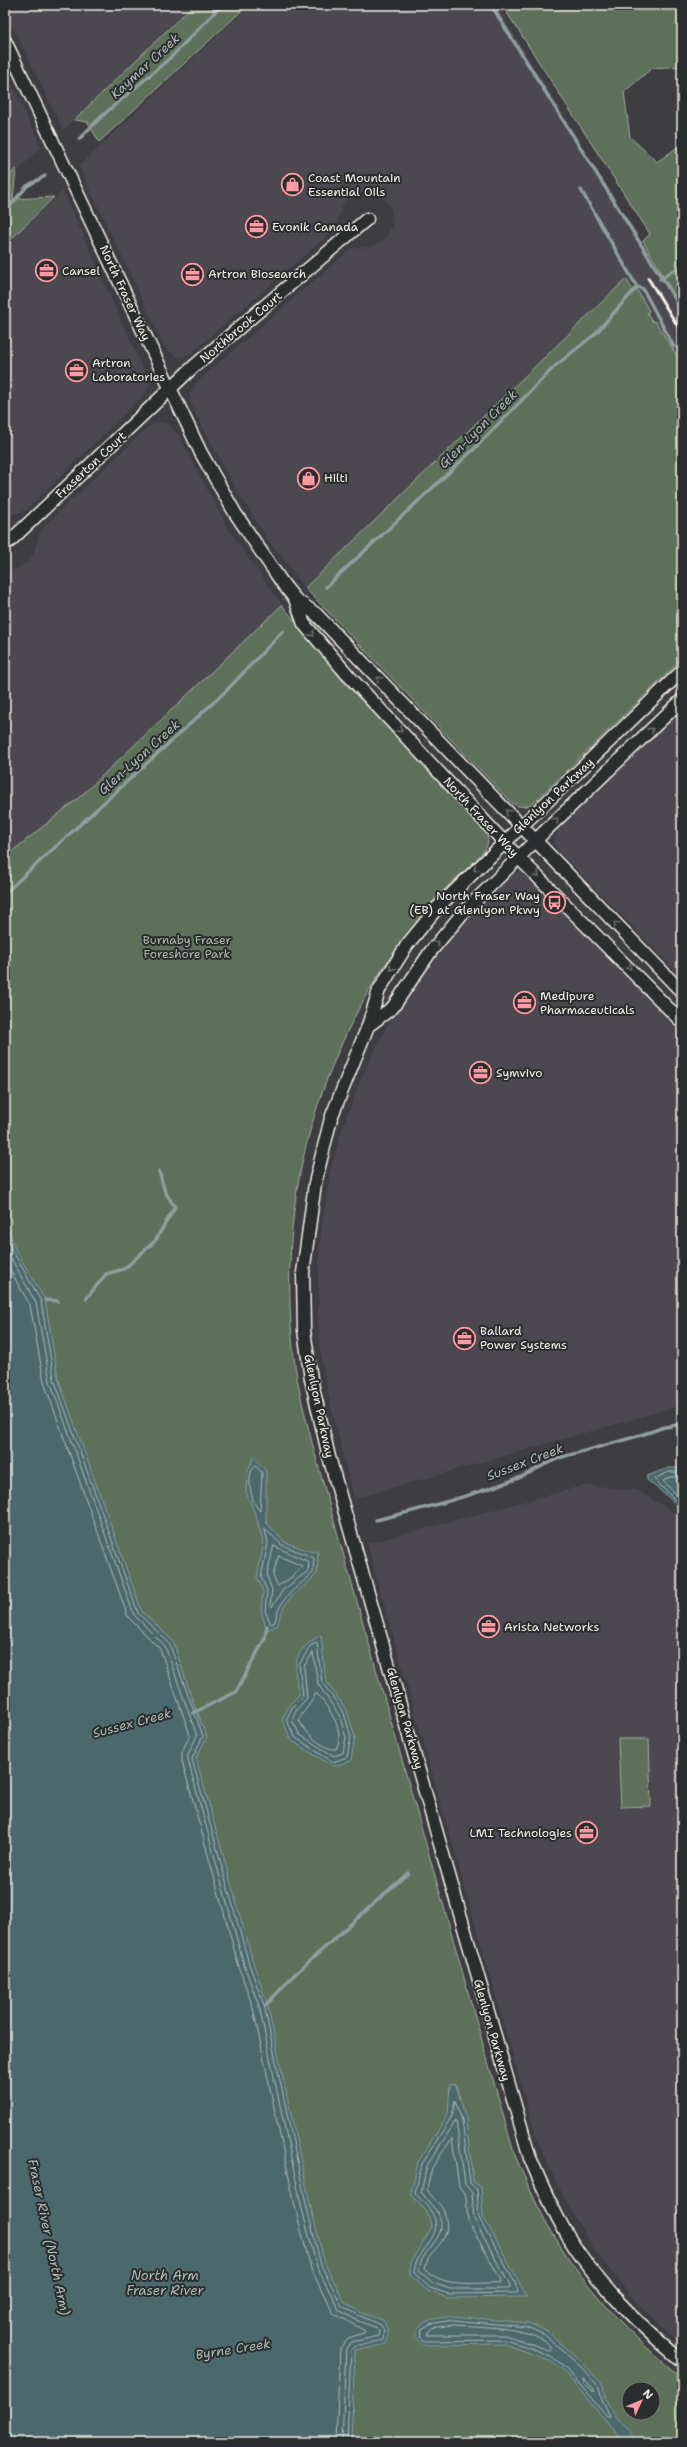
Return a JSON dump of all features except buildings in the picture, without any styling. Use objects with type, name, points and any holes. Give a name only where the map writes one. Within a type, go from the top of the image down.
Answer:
[{"type":"street","name":"North Fraser Way","points":[[5,41],[201,453],[235,513],[295,599],[304,624],[316,639],[518,857],[682,1022]]},
{"type":"street","name":"Northbrook Court","points":[[171,389],[193,367],[367,219]]},
{"type":"street","name":"Fraserton Court","points":[[10,541],[171,389]]},
{"type":"street","name":"North Fraser Way","points":[[295,599],[316,614],[523,826],[682,992]]},
{"type":"street","name":"Glenlyon Parkway","points":[[682,671],[523,826],[504,841],[437,908],[407,945],[379,990],[368,1026],[331,1118],[316,1183],[303,1273],[304,1330],[314,1394],[329,1457],[530,2158],[549,2201],[583,2258],[632,2317],[682,2361]]},
{"type":"street","name":"Glenlyon Parkway","points":[[368,1026],[393,1007],[431,950],[462,914],[518,857],[682,700]]},
{"type":"shaded area","points":[[5,5],[191,5],[63,130],[5,11]]},
{"type":"shaded area","points":[[250,5],[496,5],[682,308],[682,368],[626,279],[305,588],[267,538],[235,488],[194,410],[190,401],[190,391],[200,379],[352,248],[371,247],[385,239],[393,224],[390,206],[382,197],[370,192],[359,193],[349,197],[342,206],[335,229],[190,354],[183,357],[176,356],[165,348],[79,166]]},
{"type":"shaded area","points":[[5,70],[41,147],[5,184]]},
{"type":"shaded area","points":[[63,191],[150,384],[145,394],[27,509],[19,513],[5,516],[5,244]]},
{"type":"shaded area","points":[[157,422],[168,424],[179,436],[227,527],[282,605],[5,870],[5,570],[16,569],[27,562],[34,553],[39,533],[46,524],[147,428]]},
{"type":"shaded area","points":[[682,709],[682,977],[559,852],[553,841],[559,828]]},
{"type":"shaded area","points":[[521,871],[532,878],[682,1030],[682,1285],[680,1312],[682,1405],[354,1499],[328,1394],[320,1350],[318,1316],[320,1239],[330,1172],[342,1129],[358,1086],[378,1043],[397,1008],[443,944],[510,874]]},
{"type":"shaded area","points":[[585,1485],[637,1490],[675,1513],[682,1511],[682,2345],[634,2300],[594,2250],[560,2191],[536,2137],[367,1544]]},
{"type":"green space","points":[[193,5],[248,5],[99,142],[88,122],[74,120]]},
{"type":"green space","points":[[502,5],[682,5],[682,66],[652,68],[624,92],[630,137],[657,162],[682,144],[682,308],[643,241],[650,234]]},
{"type":"green space","points":[[16,169],[13,199],[54,197],[5,245],[5,180]]},
{"type":"green space","points":[[626,279],[634,292],[637,290],[649,311],[647,313],[653,322],[655,321],[682,364],[682,659],[534,802],[525,806],[519,806],[511,802],[305,588]]},
{"type":"green space","name":"Burnaby Fraser Foreshore Park","points":[[282,605],[342,680],[484,829],[487,834],[488,844],[481,855],[443,891],[385,965],[356,1014],[337,1054],[321,1095],[299,1177],[293,1218],[290,1261],[290,1304],[293,1349],[300,1393],[318,1465],[514,2153],[533,2197],[546,2222],[574,2266],[606,2306],[624,2325],[682,2378],[682,2442],[309,2442],[329,2330],[179,1845],[200,1719],[195,1707],[172,1720],[5,1310],[5,857],[81,796]]},
{"type":"green space","points":[[618,1739],[649,1739],[651,1806],[621,1807]]},
{"type":"water","name":"North Arm Fraser River","points":[[5,1215],[14,1247],[45,1300],[58,1378],[142,1612],[173,1641],[196,1711],[207,1737],[196,1758],[253,1962],[267,2003],[311,2208],[325,2264],[345,2303],[362,2313],[383,2320],[387,2329],[388,2338],[386,2344],[355,2351],[351,2442],[5,2442]]},
{"type":"water","points":[[254,1457],[266,1471],[266,1522],[284,1542],[313,1552],[318,1551],[317,1574],[292,1596],[280,1616],[278,1625],[267,1630],[261,1611],[263,1591],[257,1577],[264,1543],[254,1511],[246,1492],[247,1472]]},
{"type":"water","points":[[668,1468],[682,1468],[682,1504],[679,1506],[647,1480],[647,1476]]},
{"type":"water","points":[[321,1635],[326,1681],[347,1711],[355,1737],[351,1761],[333,1766],[292,1741],[282,1720],[290,1704],[299,1695],[296,1667],[300,1653],[311,1641]]},
{"type":"water","points":[[450,2084],[456,2085],[466,2119],[473,2182],[481,2187],[483,2216],[527,2297],[448,2298],[428,2291],[410,2275],[410,2263],[432,2227],[430,2217],[411,2194],[418,2162],[448,2114]]},
{"type":"water","points":[[454,2316],[528,2323],[547,2331],[584,2364],[603,2385],[606,2399],[617,2419],[629,2430],[635,2442],[623,2442],[564,2371],[549,2360],[504,2344],[428,2345],[421,2344],[415,2337],[418,2330],[425,2322]]},
{"type":"waterway","name":"Kaymar Creek","points":[[79,139],[102,116],[170,58],[222,5]]},
{"type":"waterway","points":[[491,5],[682,310]]},
{"type":"waterway","name":"Kaymar Creek","points":[[5,212],[27,186],[45,176]]},
{"type":"waterway","points":[[581,190],[637,287]]},
{"type":"waterway","name":"Glen-Lyon Creek","points":[[660,279],[682,265]]},
{"type":"waterway","name":"Glen-Lyon Creek","points":[[326,587],[472,451],[555,366],[595,334],[637,287],[643,289],[674,347]]},
{"type":"waterway","name":"Glen-Lyon Creek","points":[[5,893],[226,691],[283,631]]},
{"type":"waterway","points":[[86,1299],[106,1274],[124,1269],[155,1241],[175,1207],[165,1192],[159,1171]]},
{"type":"waterway","points":[[45,1300],[58,1301]]},
{"type":"waterway","name":"Sussex Creek","points":[[376,1520],[446,1502],[499,1485],[522,1477],[549,1462],[562,1457],[664,1427],[682,1424]]},
{"type":"waterway","name":"Sussex Creek","points":[[193,1713],[236,1692],[265,1638],[267,1626]]},
{"type":"waterway","points":[[265,2006],[296,1973],[408,1873]]},
{"type":"railway","points":[[648,278],[682,333]]},
{"type":"place","name":"Coast Mountain Essential Oils","points":[[292,185]]},
{"type":"place","name":"Evonik Canada","points":[[257,227]]},
{"type":"place","name":"Cansel","points":[[47,271]]},
{"type":"place","name":"Artron Biosearch","points":[[192,274]]},
{"type":"place","name":"Artron Laboratories","points":[[77,370]]},
{"type":"place","name":"Hilti","points":[[308,478]]},
{"type":"place","name":"North Fraser Way (EB) at Glenlyon Pkwy","points":[[555,903]]},
{"type":"place","name":"Medipure Pharmaceuticals","points":[[524,1003]]},
{"type":"place","name":"Symvivo","points":[[480,1073]]},
{"type":"place","name":"Ballard Power Systems","points":[[465,1338]]},
{"type":"place","name":"Arista Networks","points":[[488,1627]]},
{"type":"place","name":"LMI Technologies","points":[[587,1833]]},
{"type":"water label","name":"Fraser River (North Arm)","points":[[49,2237]]},
{"type":"water label","name":"Byrne Creek","points":[[233,2349]]}]
